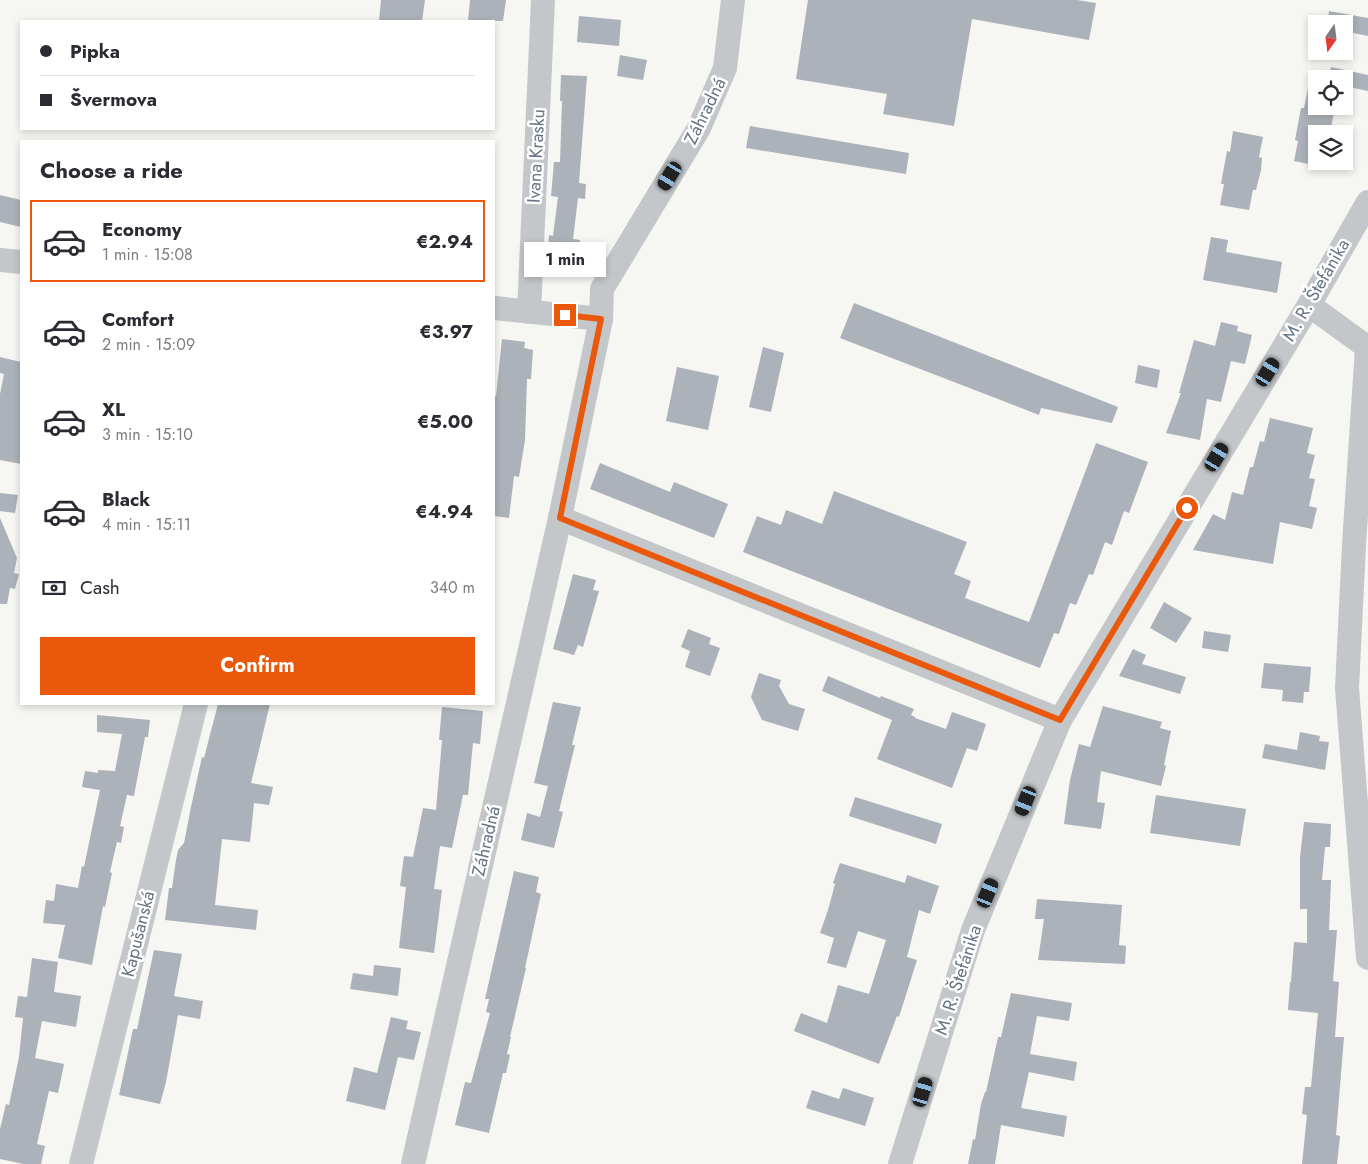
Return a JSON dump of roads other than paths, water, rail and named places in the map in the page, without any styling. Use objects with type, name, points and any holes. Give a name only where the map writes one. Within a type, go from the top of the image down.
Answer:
[{"type":"street","name":"Ivana Krasku","points":[[530,312],[543,0]]},
{"type":"street","name":"Záhradná","points":[[413,1164],[560,518],[601,319],[602,289],[699,128],[725,68],[733,0]]},
{"type":"street","name":"M. R. Štefánika","points":[[900,1164],[973,930],[1060,720],[1309,305],[1368,202]]},
{"type":"street","points":[[0,260],[20,262]]},
{"type":"street","points":[[1309,305],[1368,347],[1354,545],[1347,688],[1365,889],[1368,958]]},
{"type":"street","points":[[495,308],[601,319]]},
{"type":"street","points":[[560,518],[1060,720]]},
{"type":"street","name":"Kapušanská","points":[[80,1164],[196,705]]}]
